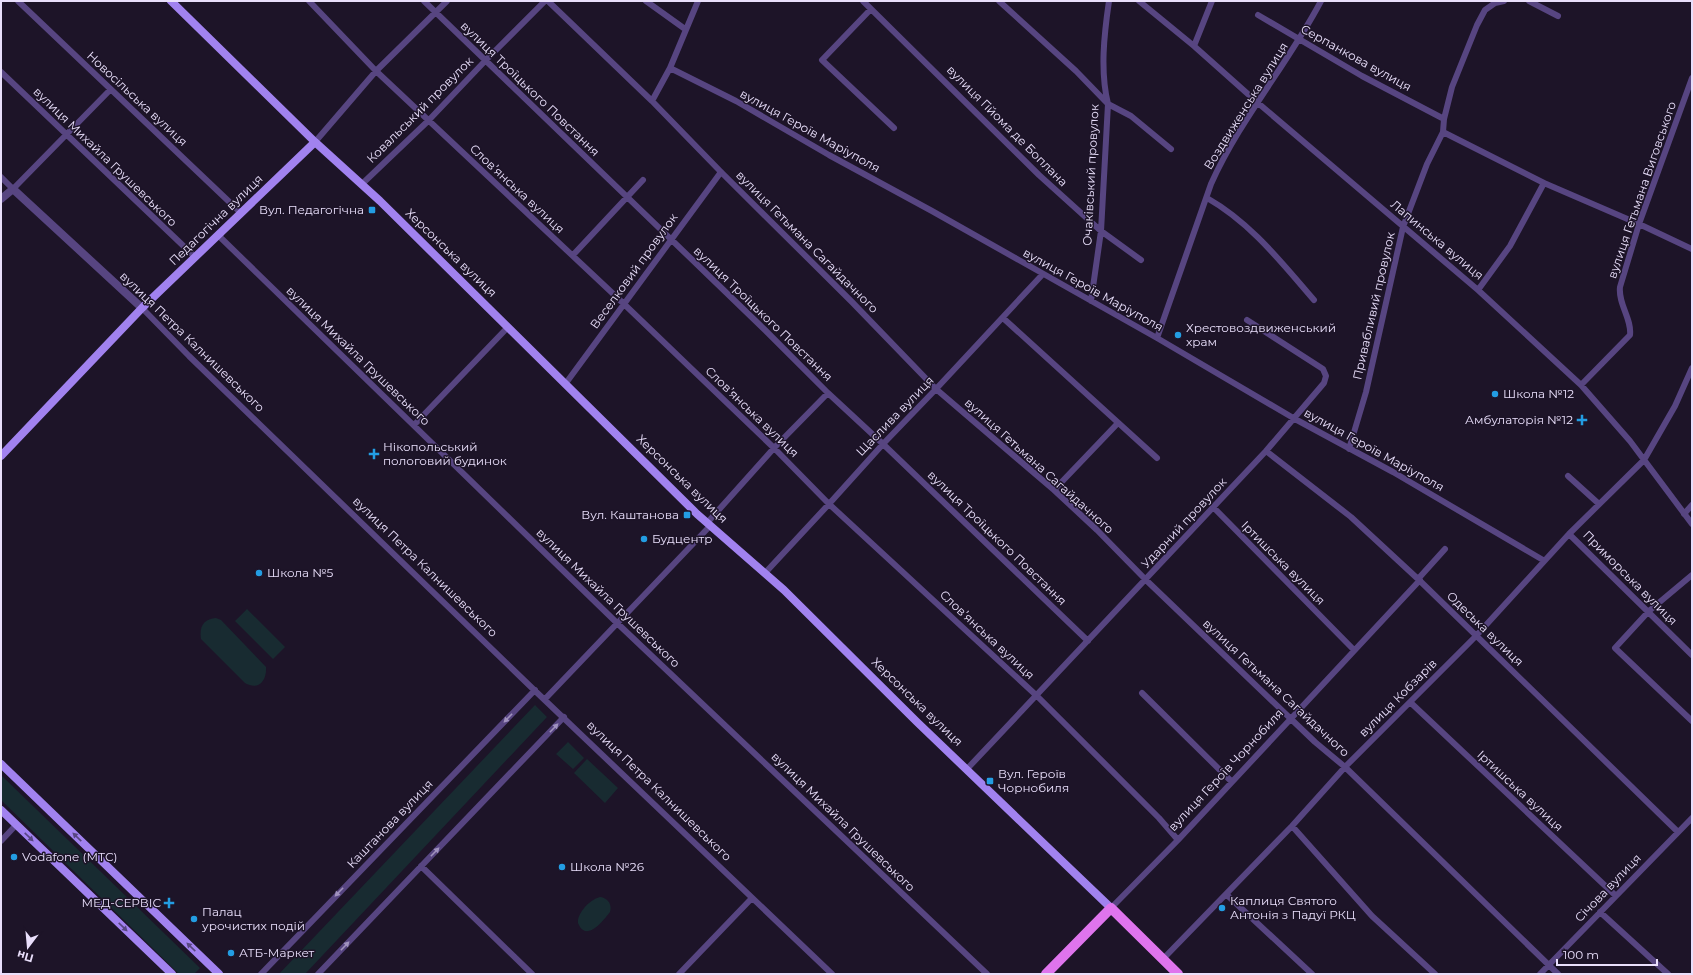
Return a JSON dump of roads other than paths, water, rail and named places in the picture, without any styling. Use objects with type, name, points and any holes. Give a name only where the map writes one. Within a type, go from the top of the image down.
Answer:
[{"type":"main road","name":"Херсонська вулиця","points":[[171,1],[315,142],[362,184],[709,524],[765,573],[1178,974]]},
{"type":"main road","name":"Педагогічна вулиця","points":[[1,456],[142,308],[315,142]]},
{"type":"main road","points":[[1,764],[215,973]]},
{"type":"main road","points":[[1,810],[172,974]]},
{"type":"main road","name":"вулиця Героїв Чорнобиля","points":[[1046,974],[1111,908]]},
{"type":"street","name":"Новосільська вулиця","points":[[18,1],[241,213]]},
{"type":"street","name":"Словʼянська вулиця","points":[[309,1],[376,71],[624,304],[774,448],[829,504],[1037,696],[1159,818],[1178,840]]},
{"type":"street","name":"вулиця Троїцького Повстання","points":[[424,1],[828,393],[1088,641]]},
{"type":"street","name":"Педагогічна вулиця","points":[[315,142],[376,71],[446,1]]},
{"type":"street","name":"Ковальський провулок","points":[[362,184],[428,121],[485,60],[546,1]]},
{"type":"street","name":"вулиця Гетьмана Сагайдачного","points":[[546,1],[652,101],[852,302],[936,390],[1054,490],[1097,530],[1146,580],[1291,719],[1345,767],[1558,974]]},
{"type":"street","points":[[646,1],[685,29]]},
{"type":"street","points":[[652,101],[670,68],[698,1]]},
{"type":"street","name":"вулиця Гійома де Боплана","points":[[863,1],[1039,175],[1101,231],[1141,260]]},
{"type":"street","points":[[999,1],[1076,71],[1108,104],[1131,116],[1171,149]]},
{"type":"street","name":"Очаківський провулок","points":[[1091,301],[1101,231],[1108,104],[1104,90],[1103,61],[1109,1]]},
{"type":"street","name":"Лапинська вулиця","points":[[1139,1],[1194,46],[1258,103],[1478,290],[1581,384],[1644,460],[1692,524]]},
{"type":"street","points":[[1194,46],[1212,1]]},
{"type":"street","name":"Воздвиженська вулиця","points":[[1157,338],[1220,165],[1300,39],[1321,1]]},
{"type":"street","name":"Привабливий провулок","points":[[1349,449],[1366,392],[1403,226],[1427,164],[1443,132],[1444,119],[1458,71],[1480,17],[1485,10],[1495,3],[1504,1]]},
{"type":"street","points":[[1529,1],[1558,16]]},
{"type":"street","points":[[871,9],[822,60],[894,128]]},
{"type":"street","name":"Серпанкова вулиця","points":[[1258,15],[1362,76],[1444,119]]},
{"type":"street","name":"вулиця Героїв Маріуполя","points":[[670,68],[736,102],[1042,275],[1157,338],[1295,419],[1393,472],[1544,560]]},
{"type":"street","name":"вулиця Михайла Грушевського","points":[[1,72],[195,257]]},
{"type":"street","name":"вулиця Гетьмана Виговського","points":[[1581,384],[1630,335],[1630,328],[1619,292],[1639,224],[1692,78]]},
{"type":"street","points":[[1,199],[13,189],[110,90]]},
{"type":"street","points":[[1443,132],[1544,183],[1639,224],[1692,249]]},
{"type":"street","name":"Веселковий провулок","points":[[566,383],[721,172]]},
{"type":"street","name":"вулиця Петра Калнишевського","points":[[1,177],[142,308],[189,356],[544,699],[832,974]]},
{"type":"street","points":[[572,255],[643,180]]},
{"type":"street","points":[[1478,290],[1510,246],[1544,183]]},
{"type":"street","points":[[1207,198],[1226,209],[1257,235],[1314,300]]},
{"type":"street","name":"вулиця Михайла Грушевського","points":[[220,233],[221,238],[617,623],[987,974]]},
{"type":"street","name":"Щаслива вулиця","points":[[765,573],[883,444],[936,390],[1042,275]]},
{"type":"street","points":[[1003,318],[1157,458]]},
{"type":"street","points":[[1247,320],[1323,369],[1326,376],[1324,383],[1295,419]]},
{"type":"street","points":[[414,425],[508,327]]},
{"type":"street","name":"вулиця Кобзарів","points":[[1163,959],[1227,895],[1345,767],[1476,636],[1569,534],[1644,460],[1675,406],[1692,368]]},
{"type":"street","points":[[544,699],[709,524],[774,448],[828,393]]},
{"type":"street","name":"Ударний провулок","points":[[1088,641],[1214,508],[1295,419]]},
{"type":"street","points":[[1054,490],[1118,423]]},
{"type":"street","name":"Одеська вулиця","points":[[1266,451],[1351,517],[1419,579],[1678,832]]},
{"type":"street","points":[[1568,476],[1599,504]]},
{"type":"street","points":[[1684,514],[1692,505]]},
{"type":"street","name":"Іртишська вулиця","points":[[1214,508],[1354,650]]},
{"type":"street","name":"Приморська вулиця","points":[[1569,534],[1692,655]]},
{"type":"street","name":"вулиця Героїв Чорнобиля","points":[[1111,908],[1178,840],[1291,719],[1445,549]]},
{"type":"street","points":[[1692,576],[1649,612],[1615,648],[1692,721]]},
{"type":"street","points":[[967,768],[1088,641]]},
{"type":"street","name":"Каштанова вулиця","points":[[261,974],[535,690]]},
{"type":"street","points":[[1142,693],[1232,782]]},
{"type":"street","name":"Іртишська вулиця","points":[[1410,702],[1615,895]]},
{"type":"street","points":[[318,974],[564,717]]},
{"type":"street","name":"Січова вулиця","points":[[1540,974],[1615,895],[1692,818]]},
{"type":"street","points":[[1,841],[16,825]]},
{"type":"street","points":[[1292,826],[1372,916],[1435,974]]},
{"type":"street","points":[[421,866],[532,974]]},
{"type":"street","points":[[1227,895],[1312,974]]},
{"type":"street","points":[[679,974],[752,898]]},
{"type":"street","points":[[1600,912],[1668,974]]},
{"type":"place","name":"Вул. Педагогічна","points":[[372,210]]},
{"type":"place","name":"Хрестовоздвиженський храм","points":[[1178,335]]},
{"type":"place","name":"Школа №12","points":[[1495,394]]},
{"type":"place","name":"Амбулаторія №12","points":[[1582,420]]},
{"type":"place","name":"Нікопольський пологовий будинок","points":[[374,454]]},
{"type":"place","name":"Вул. Каштанова","points":[[687,515]]},
{"type":"place","name":"Будцентр","points":[[644,539]]},
{"type":"place","name":"Школа №5","points":[[259,573]]},
{"type":"place","name":"Вул. Героїв Чорнобиля","points":[[990,781]]},
{"type":"place","name":"Vodafone (МТС)","points":[[14,857]]},
{"type":"place","name":"Школа №26","points":[[562,867]]},
{"type":"place","name":"МЕД-СЕРВІС","points":[[169,903]]},
{"type":"place","name":"Каплиця Святого Антонія з Падуї РКЦ","points":[[1222,908]]},
{"type":"place","name":"Палац урочистих подій","points":[[194,919]]},
{"type":"place","name":"АТБ-Маркет","points":[[231,953]]}]
